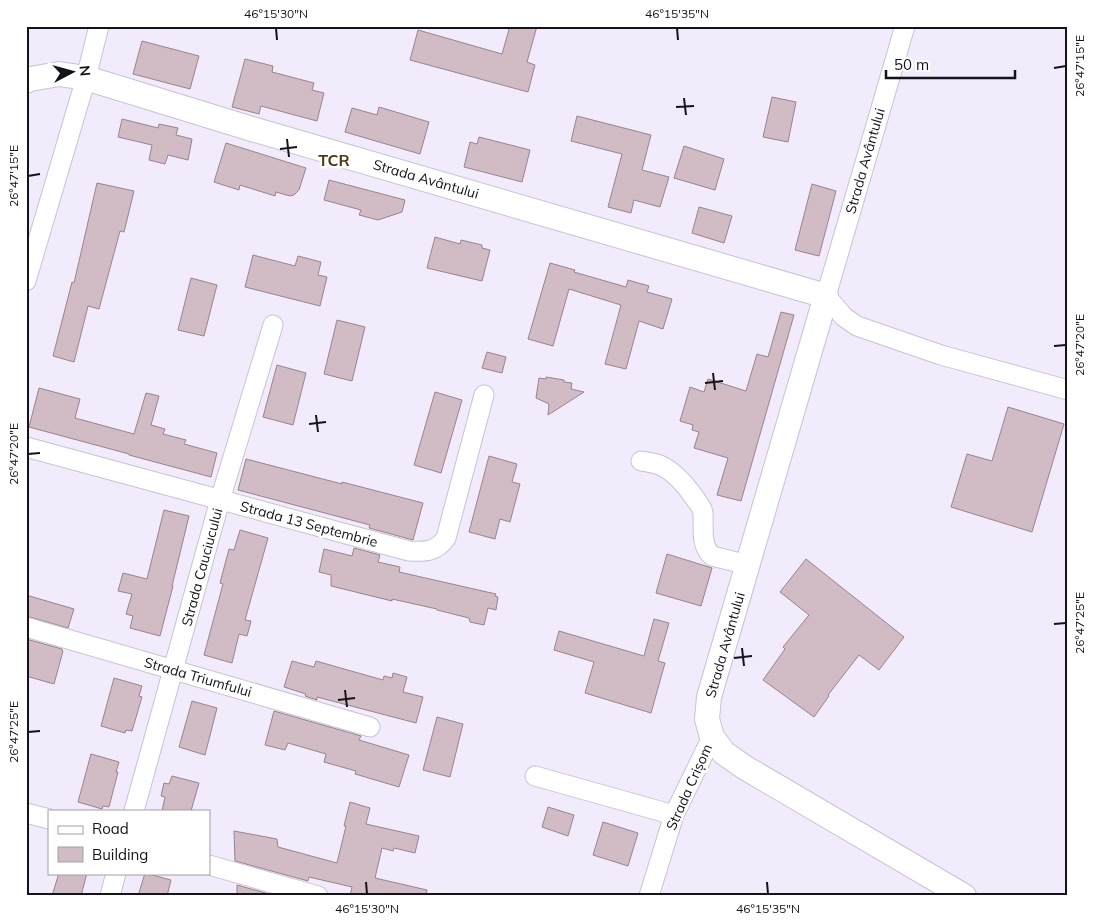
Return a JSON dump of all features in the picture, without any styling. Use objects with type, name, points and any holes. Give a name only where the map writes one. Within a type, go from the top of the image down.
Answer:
[{"type":"main road","name":"Strada Avântului","points":[[26,81],[59,74],[86,78],[252,129],[826,296],[709,697],[706,720],[712,736],[724,753],[744,768],[964,896]]},
{"type":"street","points":[[26,281],[86,78],[99,26]]},
{"type":"street","name":"Strada Avântului","points":[[826,296],[905,26]]},
{"type":"street","points":[[826,296],[844,316],[858,326],[941,355],[1068,390]]},
{"type":"street","name":"Strada Cauciucului","points":[[134,810],[220,500],[273,325]]},
{"type":"street","name":"Strada 13 Septembrie","points":[[26,447],[409,551],[423,552],[441,545],[446,538],[484,395]]},
{"type":"street","points":[[641,461],[660,465],[683,482],[702,510],[704,542],[712,556],[748,566]]},
{"type":"street","name":"Strada Triumfului","points":[[26,627],[370,727]]},
{"type":"street","name":"Strada Crișom","points":[[649,896],[674,815],[712,736]]},
{"type":"street","points":[[534,776],[674,815]]},
{"type":"street","points":[[26,813],[48,819]]},
{"type":"street","points":[[210,865],[318,896]]},
{"type":"street","points":[[110,896],[116,874]]},
{"type":"building","points":[[510,26],[537,26],[527,62],[535,65],[528,92],[410,60],[418,30],[502,54]]},
{"type":"building","points":[[142,41],[199,56],[190,89],[133,74]]},
{"type":"building","points":[[245,59],[273,66],[272,72],[314,83],[312,90],[324,93],[317,121],[261,106],[259,114],[232,107]]},
{"type":"building","points":[[772,97],[796,102],[788,142],[763,137]]},
{"type":"building","points":[[379,107],[429,122],[420,154],[345,132],[352,108],[377,115]]},
{"type":"building","points":[[577,116],[651,135],[642,170],[669,177],[660,207],[634,200],[631,213],[608,207],[622,154],[571,141]]},
{"type":"building","points":[[122,119],[158,128],[159,124],[178,128],[176,135],[192,139],[188,160],[168,155],[165,164],[149,160],[152,145],[118,137]]},
{"type":"building","points":[[479,137],[530,150],[522,182],[464,167],[470,142],[477,144]]},
{"type":"building","points":[[226,143],[306,168],[299,190],[290,196],[276,192],[275,196],[240,185],[239,190],[214,182]]},
{"type":"building","points":[[684,146],[724,159],[715,190],[674,178]]},
{"type":"building","points":[[329,180],[405,200],[402,212],[378,220],[359,215],[361,210],[324,200]]},
{"type":"building","points":[[97,183],[134,191],[124,232],[120,231],[99,309],[88,306],[74,362],[53,356],[72,282],[74,283]]},
{"type":"building","points":[[812,184],[836,191],[819,256],[795,250]]},
{"type":"building","points":[[699,207],[732,216],[724,243],[692,233]]},
{"type":"building","points":[[435,237],[460,244],[461,240],[482,245],[482,248],[490,250],[482,281],[427,268]]},
{"type":"building","points":[[253,255],[295,266],[298,256],[321,262],[318,275],[327,277],[320,306],[245,287]]},
{"type":"building","points":[[550,263],[626,287],[628,280],[649,286],[647,292],[672,299],[663,329],[639,321],[626,369],[605,364],[621,305],[569,289],[553,346],[528,339]]},
{"type":"building","points":[[191,278],[217,285],[204,336],[178,330]]},
{"type":"building","points":[[781,312],[794,315],[741,501],[717,495],[728,458],[694,448],[699,432],[692,430],[693,425],[680,421],[690,387],[704,392],[708,379],[746,391],[757,354],[768,357]]},
{"type":"building","points":[[337,320],[365,327],[352,381],[324,374]]},
{"type":"building","points":[[487,352],[506,357],[502,373],[482,368]]},
{"type":"building","points":[[277,365],[306,373],[293,425],[263,417]]},
{"type":"building","points":[[546,377],[572,383],[571,389],[584,392],[548,415],[549,404],[536,398],[539,378],[546,379]]},
{"type":"building","points":[[39,388],[80,399],[75,418],[134,434],[146,393],[159,396],[151,425],[165,429],[163,434],[186,440],[184,444],[217,453],[211,477],[29,427]]},
{"type":"building","points":[[435,392],[462,400],[441,473],[414,465]]},
{"type":"building","points":[[1008,407],[1064,424],[1032,532],[951,507],[967,454],[992,461]]},
{"type":"building","points":[[489,456],[517,464],[512,482],[520,484],[510,522],[500,519],[495,539],[469,532]]},
{"type":"building","points":[[246,459],[423,503],[413,540],[369,528],[370,525],[238,490]]},
{"type":"building","points":[[164,510],[189,516],[160,636],[130,628],[133,616],[126,614],[132,594],[118,591],[123,573],[147,579]]},
{"type":"building","points":[[240,530],[268,538],[245,620],[251,621],[247,636],[239,634],[232,663],[204,655],[223,584],[220,583],[229,549],[234,550]]},
{"type":"building","points":[[354,548],[380,555],[378,562],[400,567],[399,572],[496,594],[495,596],[498,597],[496,610],[488,608],[484,625],[470,622],[469,618],[437,609],[392,599],[392,601],[331,586],[331,575],[319,572],[324,549],[352,556]]},
{"type":"building","points":[[667,554],[712,568],[701,606],[656,593]]},
{"type":"building","points":[[806,559],[904,637],[879,670],[859,655],[828,695],[814,717],[763,680],[785,649],[783,647],[809,615],[780,592]]},
{"type":"building","points":[[26,595],[74,609],[68,628],[26,616]]},
{"type":"building","points":[[654,619],[669,623],[658,661],[665,663],[651,713],[585,693],[594,662],[554,650],[559,631],[644,656]]},
{"type":"building","points":[[26,639],[62,649],[54,684],[26,676]]},
{"type":"building","points":[[292,661],[314,667],[316,661],[383,680],[384,676],[392,678],[393,673],[407,677],[403,692],[423,697],[416,723],[317,697],[317,700],[305,696],[306,694],[284,687]]},
{"type":"building","points":[[114,678],[142,686],[139,696],[142,697],[132,731],[126,730],[125,733],[101,726]]},
{"type":"building","points":[[192,701],[217,708],[205,755],[179,747]]},
{"type":"building","points":[[274,711],[361,736],[359,740],[409,755],[399,787],[355,774],[356,771],[324,762],[326,754],[288,743],[285,750],[265,745]]},
{"type":"building","points":[[437,717],[463,724],[450,777],[423,770]]},
{"type":"building","points":[[91,754],[119,762],[109,807],[103,806],[102,809],[78,802]]},
{"type":"building","points":[[172,776],[199,783],[191,810],[162,810],[165,797],[161,796],[164,783],[169,784]]},
{"type":"building","points":[[350,802],[370,808],[366,824],[419,836],[415,853],[394,848],[393,851],[382,848],[375,878],[427,890],[426,896],[350,896],[352,887],[309,877],[308,881],[235,861],[234,831],[277,839],[278,847],[337,863]]},
{"type":"building","points":[[548,807],[574,815],[568,836],[542,827]]},
{"type":"building","points":[[603,822],[638,833],[628,866],[593,855]]},
{"type":"building","points":[[59,874],[87,874],[81,896],[52,896]]},
{"type":"building","points":[[145,874],[171,880],[167,896],[138,896]]},
{"type":"building","points":[[237,885],[276,896],[237,896]]},
{"type":"district","name":"TCR","points":[[334,160]]}]
